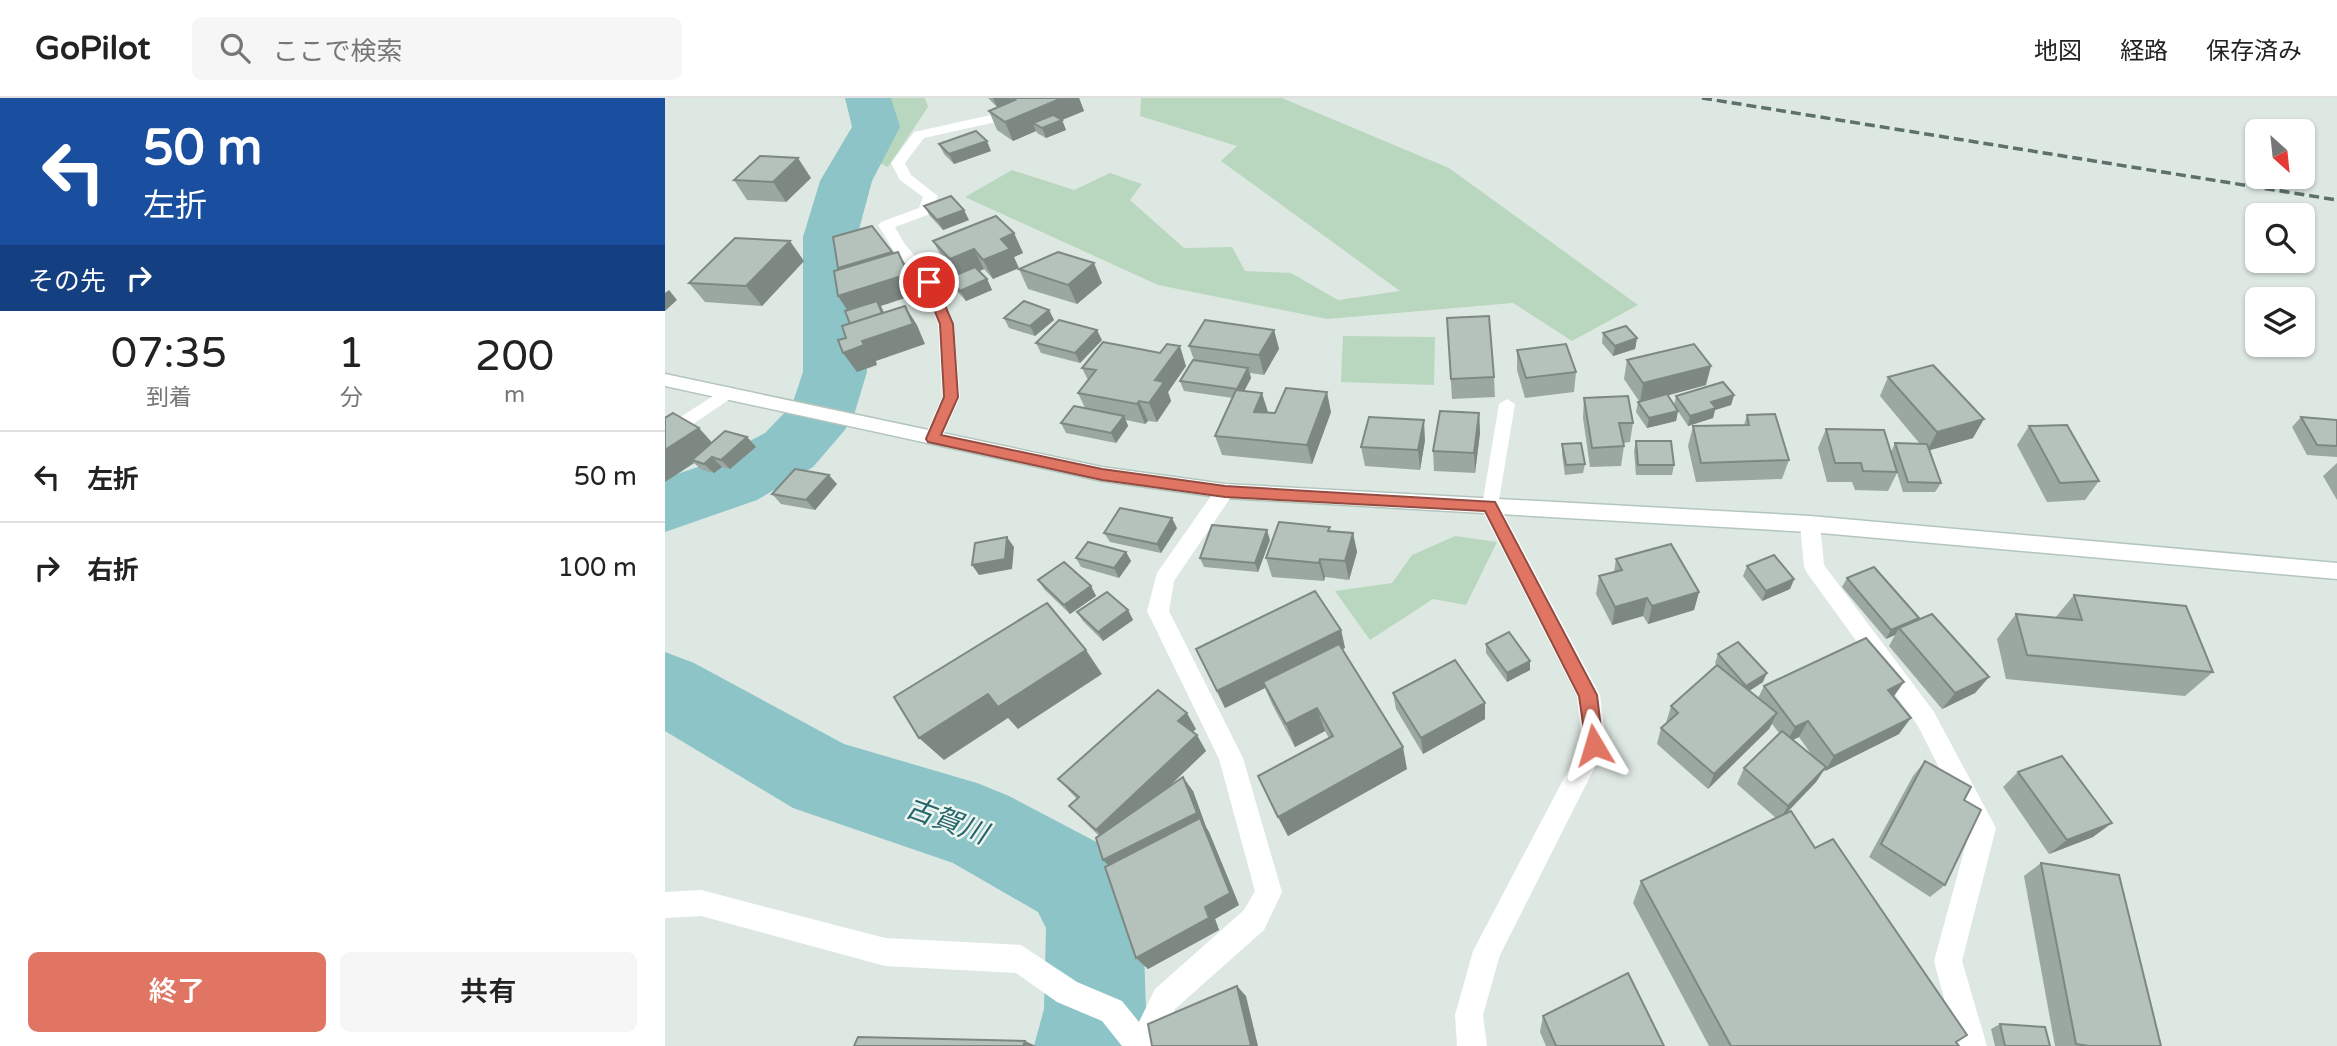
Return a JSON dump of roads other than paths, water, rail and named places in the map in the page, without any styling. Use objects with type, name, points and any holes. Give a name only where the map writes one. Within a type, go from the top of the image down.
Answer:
[{"type":"street","points":[[933,439],[951,397],[946,324],[929,282],[897,245],[886,225],[925,211],[931,197],[905,177],[898,163],[919,135],[991,119]]},
{"type":"street","points":[[665,380],[1102,474],[1225,491],[1810,524],[2337,571]]},
{"type":"street","points":[[665,436],[727,393]]},
{"type":"street","points":[[665,905],[701,903],[884,952],[1021,959],[1067,992],[1112,1011],[1142,1046],[1165,999],[1254,920],[1269,892],[1231,758],[1158,611],[1164,579],[1225,491]]},
{"type":"street","points":[[1472,1046],[1469,1015],[1487,951],[1594,745],[1588,695],[1490,506]]},
{"type":"street","points":[[1810,524],[1814,567],[1926,719],[1983,828],[1948,961],[1972,1046]]},
{"type":"lane","points":[[1490,506],[1507,404]]},
{"type":"waterway","name":"古賀川","points":[[665,505],[732,482],[789,450],[821,415],[835,372],[830,237],[846,181],[876,127],[868,98]]},
{"type":"waterway","name":"古賀川","points":[[665,688],[824,779],[977,827],[1071,879],[1095,921],[1095,1009],[1086,1046]]},
{"type":"railway","points":[[1702,98],[2337,200]]}]
